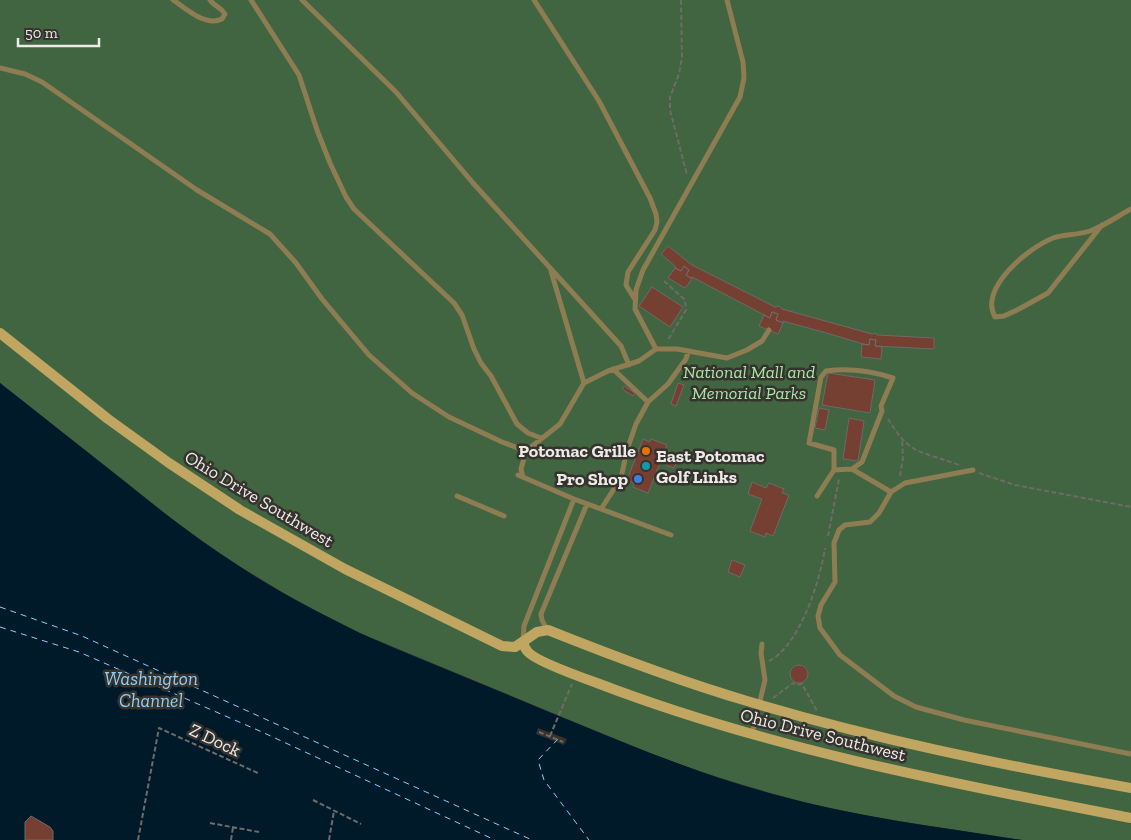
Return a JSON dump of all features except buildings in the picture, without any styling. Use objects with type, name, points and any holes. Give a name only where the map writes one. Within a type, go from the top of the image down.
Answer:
[{"type":"street","name":"Ohio Drive Southwest","points":[[0,333],[68,389],[121,429],[176,468],[258,520],[345,570],[493,642],[510,648],[537,632],[548,630],[645,668],[760,705],[882,737],[1015,767],[1131,788]]},
{"type":"street","name":"Ohio Drive Southwest","points":[[523,642],[529,654],[576,675],[634,697],[752,734],[841,758],[979,789],[1131,818]]},
{"type":"lane","points":[[173,0],[208,22],[216,22],[222,19],[225,14],[220,7],[210,0]]},
{"type":"lane","points":[[251,0],[299,75],[317,130],[346,197],[354,209],[454,303],[462,315],[481,363],[496,384],[517,424],[528,433],[541,438]]},
{"type":"lane","points":[[302,0],[396,92],[432,136],[621,346],[629,365]]},
{"type":"lane","points":[[534,0],[599,101],[650,198],[656,214],[655,230],[628,272],[626,285],[635,299]]},
{"type":"lane","points":[[656,350],[635,309],[636,290],[644,270],[740,97],[744,78],[736,33],[727,0]]},
{"type":"lane","points":[[0,68],[25,74],[42,82],[197,190],[270,234],[296,263],[322,300],[370,355],[412,393],[449,417],[526,451]]},
{"type":"lane","points":[[1102,225],[1048,293],[1019,309],[995,318],[992,311],[993,295],[1004,276],[1019,261],[1054,238],[1091,231],[1131,209]]},
{"type":"lane","points":[[551,270],[584,383]]},
{"type":"lane","points":[[671,535],[574,499],[521,476],[526,451],[560,424],[584,383],[639,361],[656,350],[688,352],[727,358],[747,350],[762,341],[769,330]]},
{"type":"lane","points":[[601,509],[621,478],[627,450],[636,424],[648,402],[668,384],[686,359],[688,352]]},
{"type":"lane","points":[[817,496],[834,470],[834,450],[809,444],[821,377],[826,371],[842,369],[874,372],[893,378],[881,406],[882,411],[862,462],[852,469],[834,470]]},
{"type":"lane","points":[[613,370],[648,402]]},
{"type":"lane","points":[[852,469],[891,492]]},
{"type":"lane","points":[[973,470],[905,483],[891,492],[880,513],[870,522],[845,525],[838,530],[834,543],[835,582],[821,604],[818,616],[820,628],[840,655],[894,696],[916,706],[964,720],[1131,754]]},
{"type":"lane","points":[[457,496],[504,516]]},
{"type":"lane","points":[[523,642],[524,626],[574,499]]},
{"type":"lane","points":[[548,630],[541,614],[587,504]]},
{"type":"lane","points":[[752,734],[765,680],[762,644]]},
{"type":"path","points":[[681,0],[682,57],[679,74],[670,97],[670,104],[675,133],[686,174],[688,192]]},
{"type":"path","points":[[664,281],[685,300],[686,310],[669,338],[667,350]]},
{"type":"path","points":[[882,411],[902,438],[919,452],[944,459],[1015,485],[1131,507]]},
{"type":"path","points":[[897,488],[903,458],[902,438]]},
{"type":"path","points":[[763,664],[776,657],[791,642],[805,616],[824,559],[841,470]]},
{"type":"path","points":[[550,736],[576,675]]},
{"type":"path","points":[[773,699],[793,683],[796,685],[802,684],[820,715]]},
{"type":"path","name":"Z Dock","points":[[138,840],[159,728],[260,774]]},
{"type":"path","points":[[539,732],[563,742]]},
{"type":"path","points":[[313,800],[361,824]]},
{"type":"path","points":[[329,840],[334,811]]},
{"type":"path","points":[[210,823],[259,832]]},
{"type":"path","points":[[231,840],[234,827]]},
{"type":"green space","name":"National Mall and Memorial Parks","points":[[0,0],[1131,0],[1131,840],[1022,840],[898,821],[831,809],[704,773],[649,753],[362,634],[318,612],[239,566],[168,516],[0,383]]},
{"type":"water","name":"Washington Channel","points":[[0,383],[165,514],[209,546],[254,576],[362,634],[640,749],[719,778],[835,809],[928,826],[1022,840],[0,840]]},
{"type":"pier","points":[[538,728],[567,739],[564,745],[536,734]]},
{"type":"ferry route","points":[[0,607],[82,636],[532,840]]},
{"type":"ferry route","points":[[0,627],[79,652],[262,732],[495,840]]},
{"type":"ferry route","points":[[558,739],[538,760],[544,780],[589,840]]},
{"type":"place","name":"Potomac Grille","points":[[646,451]]},
{"type":"place","name":"East Potomac Golf Links","points":[[646,466]]},
{"type":"place","name":"Pro Shop","points":[[638,479]]}]
